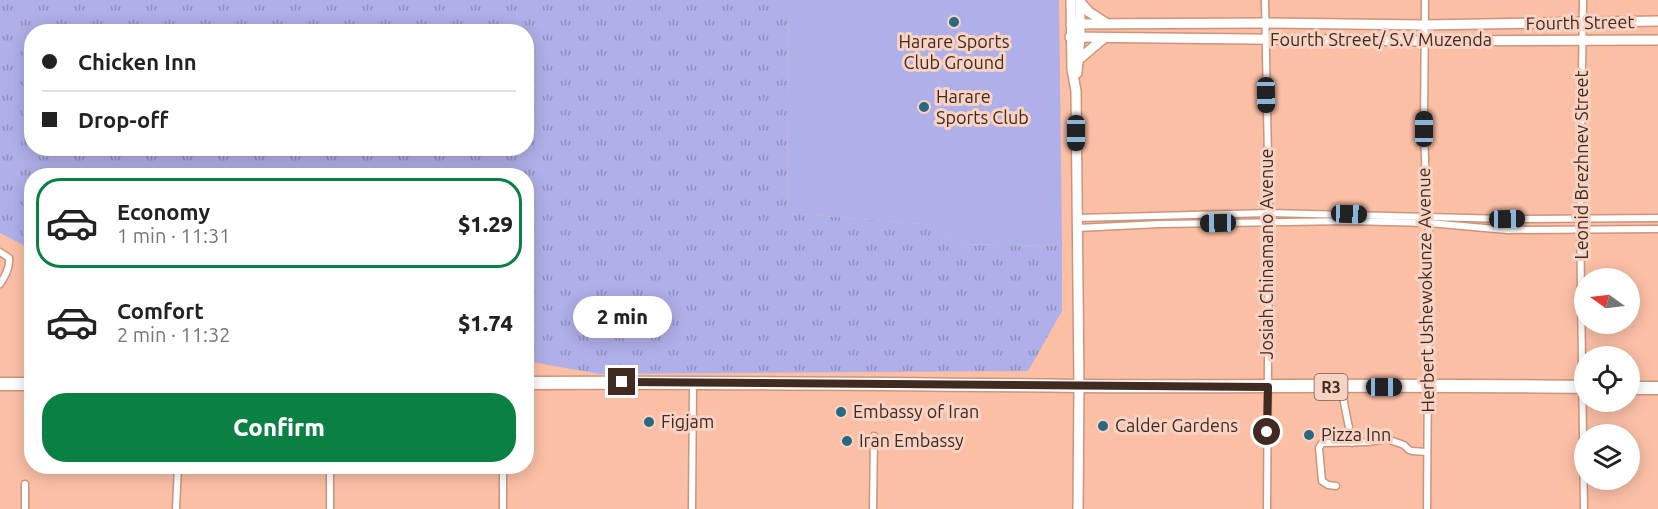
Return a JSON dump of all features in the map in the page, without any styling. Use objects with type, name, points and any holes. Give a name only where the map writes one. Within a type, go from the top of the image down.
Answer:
[{"type":"highway","name":"R3","points":[[534,383],[1574,387]]},
{"type":"highway","points":[[0,384],[24,384]]},
{"type":"highway","points":[[1640,388],[1658,388]]},
{"type":"main road","points":[[1077,0],[1089,12],[1106,23]]},
{"type":"main road","points":[[1076,91],[1072,69],[1077,0]]},
{"type":"main road","name":"Fourth Street","points":[[1075,24],[1424,25],[1658,21]]},
{"type":"main road","points":[[1075,37],[1104,38]]},
{"type":"main road","points":[[1075,37],[1078,60],[1076,91],[1078,509]]},
{"type":"main road","points":[[1078,60],[1104,38]]},
{"type":"main road","name":"Fourth Street/ S.V Muzenda","points":[[1104,38],[1424,41],[1658,40]]},
{"type":"street","name":"Josiah Chinamano Avenue","points":[[1265,0],[1269,213],[1267,509]]},
{"type":"street","name":"Herbert Ushewokunze Avenue","points":[[1425,0],[1424,140],[1428,220],[1427,509]]},
{"type":"street","name":"Leonid Brezhnev Street","points":[[1582,0],[1582,346]]},
{"type":"street","points":[[1077,218],[1269,213],[1428,220],[1507,230],[1658,229]]},
{"type":"street","points":[[1077,228],[1348,220],[1658,218]]},
{"type":"street","points":[[0,252],[9,258],[6,274],[0,284]]},
{"type":"street","points":[[692,509],[693,382]]},
{"type":"street","points":[[1341,387],[1352,442]]},
{"type":"street","name":"Leonid Brezhnev Street","points":[[1583,412],[1584,509]]},
{"type":"street","points":[[873,509],[874,436]]},
{"type":"street","points":[[1336,486],[1322,481],[1318,448],[1322,443],[1368,442],[1387,439],[1404,444],[1412,452],[1427,452]]},
{"type":"street","points":[[176,509],[178,474]]},
{"type":"street","points":[[330,474],[330,509]]},
{"type":"street","points":[[503,474],[503,509]]},
{"type":"street","points":[[25,484],[25,509]]},
{"type":"green space","points":[[0,0],[789,0],[787,213],[933,225],[955,244],[1062,246],[1062,311],[1028,371],[599,374],[534,362],[534,168],[24,168],[24,245],[0,233]]},
{"type":"green space","name":"Harare Sports Club","points":[[789,0],[1059,0],[1062,246],[955,244],[933,225],[787,213]]},
{"type":"place","name":"Harare Sports Club Ground","points":[[954,22]]},
{"type":"place","name":"Harare Sports Club","points":[[924,107]]},
{"type":"place","name":"Embassy of Iran","points":[[841,412]]},
{"type":"place","name":"Figjam","points":[[649,422]]},
{"type":"place","name":"Calder Gardens","points":[[1103,426]]},
{"type":"place","name":"Pizza Inn","points":[[1309,435]]},
{"type":"place","name":"Iran Embassy","points":[[847,441]]},
{"type":"route","points":[[622,382],[1268,387],[1267,432]]}]
